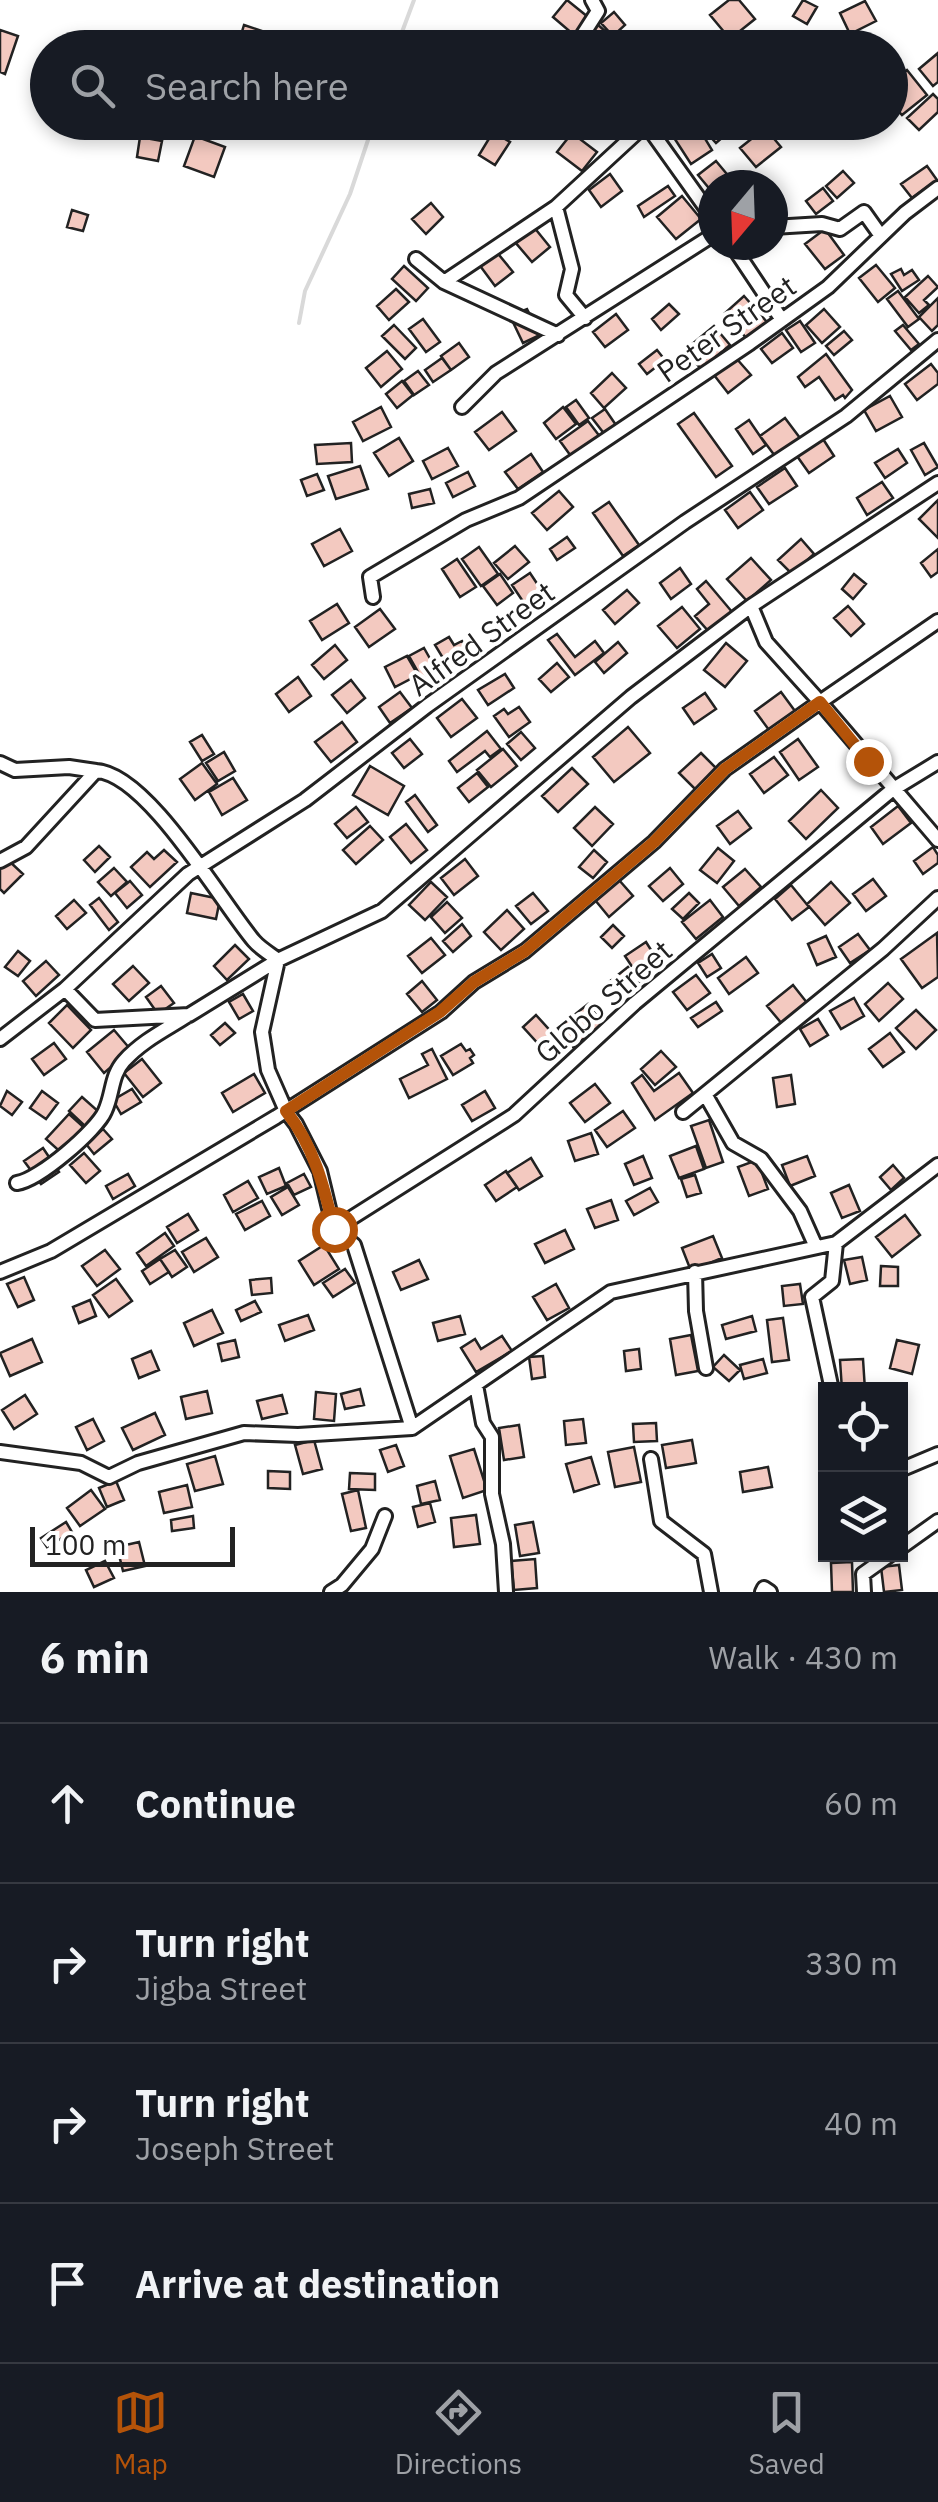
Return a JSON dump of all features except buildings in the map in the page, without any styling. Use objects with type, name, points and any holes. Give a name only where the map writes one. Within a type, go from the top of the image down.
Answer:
[{"type":"street","points":[[586,30],[598,11],[592,0]]},
{"type":"street","points":[[444,282],[556,207],[627,140]]},
{"type":"street","points":[[657,140],[698,197]]},
{"type":"street","name":"Peter Street","points":[[373,597],[370,577],[466,520],[519,498],[782,320],[828,288],[938,188]]},
{"type":"street","points":[[556,207],[572,269],[566,295],[585,318]]},
{"type":"street","points":[[788,226],[822,224],[840,229],[864,212],[882,236]]},
{"type":"street","points":[[462,407],[496,373],[698,245]]},
{"type":"street","points":[[416,259],[444,282],[558,335]]},
{"type":"street","points":[[742,260],[782,320]]},
{"type":"street","name":"Alfred Street","points":[[0,1039],[65,989],[188,874],[305,800],[427,706],[669,534],[846,416],[938,340]]},
{"type":"street","points":[[18,1183],[56,1163],[105,1114],[121,1064],[143,1042],[278,960],[382,911],[631,697],[751,606],[938,483]]},
{"type":"street","points":[[751,606],[766,642],[938,840]]},
{"type":"street","points":[[0,1272],[52,1250],[281,1114],[440,1012],[474,982],[525,951],[654,842],[725,769],[938,621]]},
{"type":"street","name":"Globo Street","points":[[334,1229],[514,1115],[635,1003],[892,790],[938,762]]},
{"type":"street","points":[[0,764],[14,770],[69,767],[109,772],[132,788],[201,866],[255,943],[278,960]]},
{"type":"street","points":[[0,860],[26,846],[96,772]]},
{"type":"street","points":[[683,1112],[938,898]]},
{"type":"street","points":[[278,960],[262,1032],[268,1070],[281,1114],[296,1124],[320,1171],[334,1229],[354,1244],[412,1428]]},
{"type":"street","points":[[65,989],[95,1020],[190,1015]]},
{"type":"street","points":[[705,1094],[733,1144],[760,1159],[800,1210],[816,1247]]},
{"type":"street","points":[[0,1452],[81,1463],[109,1477],[138,1463],[244,1433],[298,1435],[412,1428],[610,1292],[836,1243],[938,1165]]},
{"type":"street","points":[[830,1382],[812,1296],[832,1280],[836,1243]]},
{"type":"street","points":[[695,1272],[696,1311],[706,1368]]},
{"type":"street","points":[[476,1385],[483,1423],[492,1437],[492,1494],[503,1544],[506,1592]]},
{"type":"street","points":[[908,1467],[938,1454]]},
{"type":"street","points":[[652,1458],[661,1521],[704,1554],[711,1592]]},
{"type":"street","points":[[331,1592],[342,1585],[372,1549],[385,1516]]},
{"type":"street","points":[[908,1542],[938,1521]]},
{"type":"street","points":[[862,1562],[864,1592]]},
{"type":"street","points":[[863,1574],[880,1562]]},
{"type":"waterway","points":[[403,30],[414,0]]},
{"type":"waterway","points":[[299,323],[305,291],[350,194],[368,140]]},
{"type":"route","points":[[334,1229],[320,1171],[286,1111],[440,1012],[474,982],[525,951],[654,842],[725,769],[820,702],[868,761]]}]
